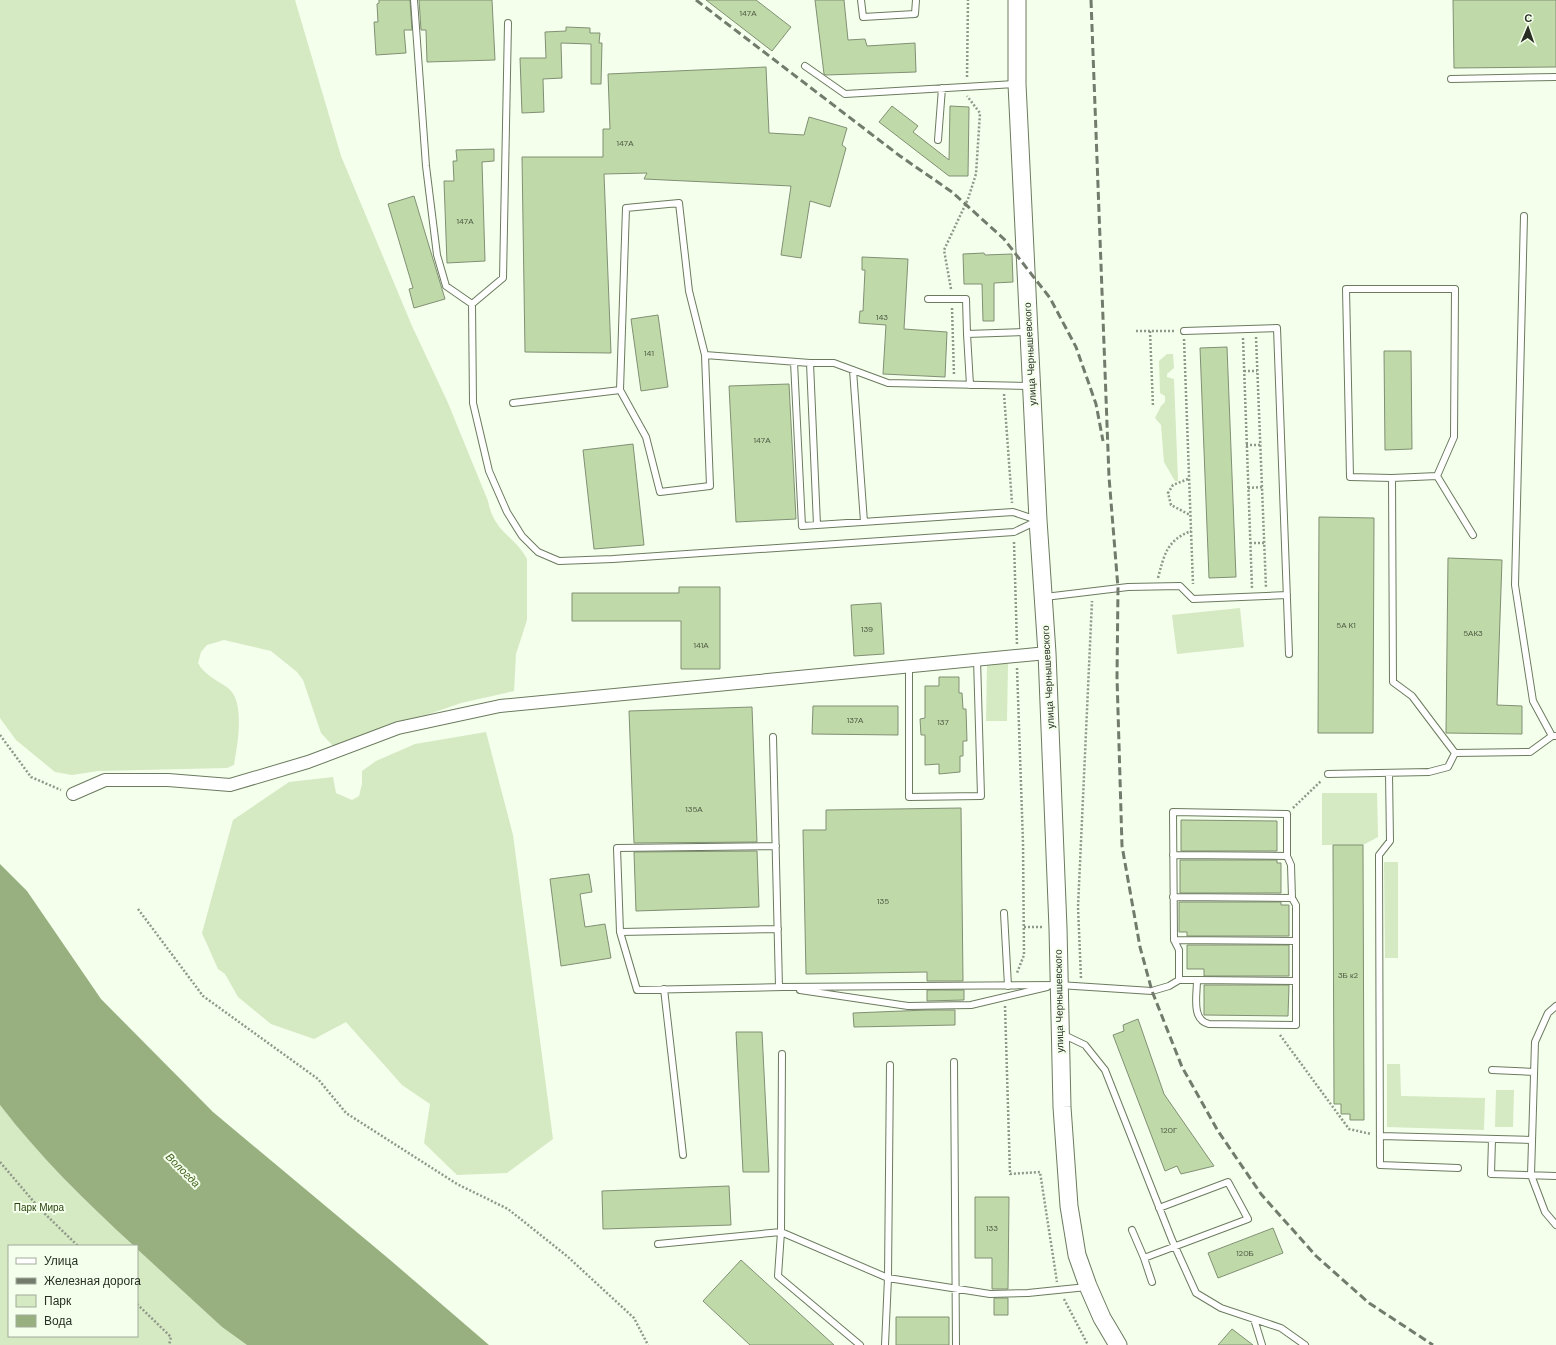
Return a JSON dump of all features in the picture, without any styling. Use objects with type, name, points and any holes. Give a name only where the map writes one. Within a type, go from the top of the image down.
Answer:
[{"type":"main road","name":"улица Чернышевского","points":[[1017,0],[1016,84],[1038,520],[1047,653],[1059,985],[1059,1033],[1062,1107],[1069,1206],[1077,1255],[1088,1286],[1102,1318],[1118,1345]]},
{"type":"street","points":[[73,794],[105,780],[168,780],[230,785],[308,762],[398,728],[500,706],[1047,653]]},
{"type":"lane","points":[[414,0],[426,166],[437,255],[446,286],[472,304]]},
{"type":"lane","points":[[861,0],[863,17],[915,14],[916,0]]},
{"type":"lane","points":[[472,304],[503,278],[508,23]]},
{"type":"lane","points":[[805,66],[845,94],[1016,84]]},
{"type":"lane","points":[[1451,79],[1556,76]]},
{"type":"lane","points":[[938,140],[942,88]]},
{"type":"lane","points":[[679,203],[689,292],[705,354],[710,486],[660,492],[646,437],[620,390],[626,208],[679,203]]},
{"type":"lane","points":[[1455,753],[1530,752],[1554,736],[1533,701],[1515,585],[1524,216]]},
{"type":"lane","points":[[1346,289],[1454,289],[1454,437],[1437,476],[1392,478],[1350,477],[1346,289]]},
{"type":"lane","points":[[928,299],[966,299],[970,383]]},
{"type":"lane","points":[[472,304],[473,403],[489,471],[507,512],[522,536],[538,552],[559,561],[1014,532],[1038,520]]},
{"type":"lane","points":[[1184,331],[1277,328],[1289,654]]},
{"type":"lane","points":[[967,334],[1029,332]]},
{"type":"lane","points":[[705,354],[810,363],[834,362],[888,383],[970,383],[1004,386],[1032,386]]},
{"type":"lane","points":[[794,362],[802,526],[1013,512],[1038,520]]},
{"type":"lane","points":[[810,363],[817,525]]},
{"type":"lane","points":[[853,370],[864,522]]},
{"type":"lane","points":[[513,404],[620,390]]},
{"type":"lane","points":[[1437,476],[1473,535]]},
{"type":"lane","points":[[1392,478],[1393,682],[1412,696],[1455,753]]},
{"type":"lane","points":[[1043,597],[1128,587],[1180,586],[1193,599],[1287,595]]},
{"type":"lane","points":[[909,666],[909,796],[981,796],[977,659]]},
{"type":"lane","points":[[773,737],[779,987]]},
{"type":"lane","points":[[1328,774],[1389,774],[1429,772],[1448,767],[1455,753]]},
{"type":"lane","points":[[1389,774],[1390,841],[1379,856],[1380,1166],[1458,1168]]},
{"type":"lane","points":[[1179,980],[1179,950],[1174,940],[1173,812],[1287,814],[1287,856],[1291,865],[1292,898],[1296,905],[1296,1025],[1203,1023],[1199,1019],[1197,1013],[1197,980]]},
{"type":"lane","points":[[776,846],[617,848],[620,932],[637,990],[779,987],[1059,985],[1152,991],[1169,986],[1179,980],[1296,981]]},
{"type":"lane","points":[[1173,855],[1287,856]]},
{"type":"lane","points":[[1173,897],[1292,898]]},
{"type":"lane","points":[[1004,913],[1010,986]]},
{"type":"lane","points":[[620,932],[778,929]]},
{"type":"lane","points":[[1174,940],[1296,941]]},
{"type":"lane","points":[[779,987],[908,1006],[971,1005],[1059,985]]},
{"type":"lane","points":[[664,989],[683,1155]]},
{"type":"lane","points":[[1556,1006],[1548,1014],[1535,1042],[1531,1176],[1545,1212],[1556,1224]]},
{"type":"lane","points":[[1059,1033],[1085,1046],[1105,1070],[1159,1208],[1196,1293],[1221,1308],[1280,1328],[1305,1345]]},
{"type":"lane","points":[[782,1054],[781,1232],[778,1276],[860,1345]]},
{"type":"lane","points":[[954,1062],[956,1345]]},
{"type":"lane","points":[[885,1345],[888,1278],[890,1065]]},
{"type":"lane","points":[[1492,1070],[1534,1072]]},
{"type":"lane","points":[[1380,1136],[1532,1140]]},
{"type":"lane","points":[[1492,1139],[1491,1174],[1556,1176]]},
{"type":"lane","points":[[1144,1258],[1248,1219],[1228,1182],[1159,1208]]},
{"type":"lane","points":[[1132,1230],[1152,1282]]},
{"type":"lane","points":[[658,1244],[781,1232],[888,1278],[990,1294],[1059,1290],[1088,1286]]},
{"type":"lane","points":[[1254,1320],[1262,1345]]},
{"type":"path","points":[[968,0],[966,96],[980,113],[976,174],[968,199],[944,250],[952,299],[954,380],[970,383]]},
{"type":"path","points":[[1242,329],[1252,597]]},
{"type":"path","points":[[1256,329],[1266,596]]},
{"type":"path","points":[[1136,331],[1184,331],[1193,599]]},
{"type":"path","points":[[1150,331],[1153,407]]},
{"type":"path","points":[[1244,371],[1257,371]]},
{"type":"path","points":[[1004,386],[1013,512]]},
{"type":"path","points":[[1246,445],[1260,445]]},
{"type":"path","points":[[1189,479],[1173,486],[1168,493],[1172,505],[1190,515]]},
{"type":"path","points":[[1248,488],[1262,487]]},
{"type":"path","points":[[1157,587],[1162,560],[1168,548],[1173,540],[1191,530]]},
{"type":"path","points":[[1010,986],[1024,955],[1023,843],[1014,532]]},
{"type":"path","points":[[1250,543],[1264,543]]},
{"type":"path","points":[[1081,986],[1078,906],[1093,591]]},
{"type":"path","points":[[0,735],[31,777],[73,794]]},
{"type":"path","points":[[1287,814],[1328,774]]},
{"type":"path","points":[[138,909],[203,996],[318,1079],[346,1114],[457,1184],[508,1209],[568,1257],[634,1318],[648,1345]]},
{"type":"path","points":[[1009,996],[1005,1006],[1010,1174],[1040,1172],[1059,1290],[1088,1345]]},
{"type":"path","points":[[1272,1025],[1349,1129],[1380,1136]]},
{"type":"path","points":[[0,1162],[40,1209],[77,1245]]},
{"type":"path","points":[[138,1305],[171,1337],[169,1345]]},
{"type":"green space","points":[[0,0],[295,0],[341,156],[412,326],[448,403],[488,501],[491,512],[500,527],[517,545],[527,559],[527,620],[516,654],[514,691],[461,703],[334,747],[321,733],[303,680],[297,672],[271,651],[224,640],[207,645],[201,652],[198,663],[207,674],[228,688],[234,695],[237,703],[239,725],[234,765],[227,768],[98,771],[72,775],[55,772],[16,740],[0,718]]},
{"type":"green space","points":[[1167,354],[1173,354],[1174,368],[1167,374],[1167,377],[1174,379],[1178,481],[1175,481],[1164,462],[1161,425],[1155,418],[1161,406],[1165,402],[1165,396],[1160,393],[1159,361]]},
{"type":"green space","points":[[1240,608],[1244,647],[1177,654],[1172,615]]},
{"type":"green space","points":[[987,664],[1008,664],[1007,721],[986,721]]},
{"type":"green space","points":[[486,732],[513,835],[553,1139],[507,1173],[457,1175],[424,1143],[430,1104],[402,1085],[346,1022],[314,1039],[271,1024],[238,997],[225,974],[218,969],[202,933],[233,820],[289,782],[333,777],[336,793],[352,800],[359,796],[362,784],[362,771],[376,761],[415,744]]},
{"type":"green space","points":[[1322,793],[1377,793],[1378,837],[1363,845],[1322,845]]},
{"type":"green space","points":[[1384,862],[1398,862],[1398,958],[1385,958]]},
{"type":"green space","points":[[1387,1064],[1400,1064],[1401,1096],[1485,1098],[1484,1130],[1387,1127]]},
{"type":"green space","points":[[1496,1090],[1514,1090],[1513,1127],[1495,1127]]},
{"type":"green space","name":"Парк Мира","points":[[0,1105],[15,1124],[64,1178],[98,1213],[133,1245],[8,1245],[8,1337],[138,1337],[138,1250],[222,1327],[247,1345],[0,1345]]},
{"type":"water","name":"Вологда","points":[[0,864],[27,891],[101,999],[213,1112],[389,1259],[489,1345],[247,1345],[222,1327],[138,1250],[138,1245],[133,1245],[98,1213],[47,1160],[0,1105]]},
{"type":"building","points":[[379,0],[410,0],[412,30],[404,30],[406,53],[376,55],[374,22],[378,22],[377,4],[379,3]]},
{"type":"building","points":[[419,0],[492,0],[495,60],[427,62],[426,30],[421,30]]},
{"type":"building","points":[[706,0],[756,0],[791,27],[772,51]]},
{"type":"building","points":[[815,0],[844,0],[848,40],[865,39],[867,46],[915,43],[916,72],[824,74]]},
{"type":"building","points":[[1453,0],[1556,0],[1556,67],[1454,68]]},
{"type":"building","points":[[566,27],[590,28],[590,33],[600,33],[599,43],[602,43],[601,84],[591,84],[591,44],[561,43],[562,78],[543,79],[544,112],[522,113],[520,58],[546,58],[545,32],[566,31]]},
{"type":"building","points":[[766,67],[769,133],[804,135],[809,117],[847,128],[842,145],[846,148],[830,207],[810,201],[801,258],[781,255],[791,186],[644,179],[647,173],[604,174],[611,353],[525,352],[522,157],[603,157],[603,129],[610,129],[608,74]]},
{"type":"building","points":[[892,106],[918,126],[913,132],[949,160],[950,106],[969,107],[968,176],[949,176],[879,122]]},
{"type":"building","points":[[494,149],[494,161],[482,162],[485,261],[447,263],[444,181],[454,181],[453,161],[457,161],[456,150]]},
{"type":"building","points":[[414,196],[445,299],[414,308],[409,289],[413,288],[388,204]]},
{"type":"building","points":[[984,253],[985,255],[1012,254],[1013,282],[994,283],[994,321],[983,321],[982,284],[964,284],[963,254]]},
{"type":"building","points":[[862,257],[908,259],[904,329],[947,332],[945,377],[883,374],[886,325],[859,323],[860,311],[863,311],[865,270],[862,270]]},
{"type":"building","points":[[658,315],[668,387],[641,391],[631,319]]},
{"type":"building","points":[[1227,347],[1236,577],[1209,578],[1200,348]]},
{"type":"building","points":[[1384,351],[1411,351],[1412,449],[1385,450]]},
{"type":"building","points":[[789,384],[796,519],[736,522],[729,386]]},
{"type":"building","points":[[633,444],[644,545],[594,549],[583,450]]},
{"type":"building","points":[[1319,517],[1374,518],[1373,733],[1318,733]]},
{"type":"building","points":[[1448,558],[1502,560],[1497,705],[1522,706],[1522,734],[1446,733]]},
{"type":"building","points":[[679,587],[720,587],[720,669],[681,669],[681,621],[572,621],[572,593],[679,593]]},
{"type":"building","points":[[881,603],[884,654],[854,656],[851,605]]},
{"type":"building","points":[[939,677],[959,677],[959,693],[962,693],[963,709],[966,709],[967,741],[963,741],[963,756],[960,756],[960,772],[939,774],[939,764],[925,765],[925,735],[921,735],[920,719],[925,718],[925,686],[939,686]]},
{"type":"building","points":[[813,706],[898,706],[898,735],[812,734]]},
{"type":"building","points":[[752,707],[757,842],[634,843],[629,711]]},
{"type":"building","points":[[961,808],[963,981],[927,981],[927,972],[806,974],[803,830],[826,830],[826,810]]},
{"type":"building","points":[[1181,820],[1277,821],[1277,851],[1181,851]]},
{"type":"building","points":[[1333,845],[1363,845],[1364,1120],[1350,1120],[1350,1114],[1341,1114],[1341,1104],[1334,1104]]},
{"type":"building","points":[[757,851],[759,907],[636,911],[634,852]]},
{"type":"building","points":[[1180,860],[1277,860],[1277,863],[1281,863],[1281,893],[1180,893]]},
{"type":"building","points":[[589,874],[592,892],[580,894],[585,927],[605,924],[611,958],[561,966],[550,879]]},
{"type":"building","points":[[1179,902],[1281,902],[1281,905],[1289,905],[1289,936],[1187,936],[1187,932],[1179,932]]},
{"type":"building","points":[[1187,945],[1289,945],[1289,976],[1204,976],[1204,969],[1187,969]]},
{"type":"building","points":[[1204,985],[1289,985],[1288,1016],[1204,1015]]},
{"type":"building","points":[[927,990],[964,990],[964,1000],[927,1001]]},
{"type":"building","points":[[955,1010],[955,1025],[854,1027],[853,1013]]},
{"type":"building","points":[[1138,1019],[1164,1094],[1214,1166],[1181,1174],[1177,1166],[1165,1171],[1113,1035],[1124,1031],[1123,1025]]},
{"type":"building","points":[[736,1032],[762,1032],[769,1172],[743,1172]]},
{"type":"building","points":[[729,1186],[731,1225],[603,1229],[602,1191]]},
{"type":"building","points":[[975,1197],[1009,1197],[1008,1289],[992,1289],[992,1258],[975,1258]]},
{"type":"building","points":[[1273,1228],[1283,1253],[1218,1278],[1208,1253]]},
{"type":"building","points":[[741,1260],[834,1345],[750,1345],[703,1301]]},
{"type":"building","points":[[994,1298],[1008,1298],[1008,1315],[994,1315]]},
{"type":"building","points":[[896,1317],[949,1317],[949,1345],[896,1345]]},
{"type":"building","points":[[1232,1329],[1253,1345],[1218,1345]]},
{"type":"railway","points":[[696,0],[900,156],[952,192],[1004,239],[1050,298],[1076,347],[1096,404],[1103,441]]},
{"type":"railway","points":[[1091,0],[1109,477],[1118,588],[1117,677],[1122,846],[1140,947],[1152,991],[1182,1067],[1218,1131],[1261,1194],[1316,1256],[1369,1303],[1433,1345]]}]
